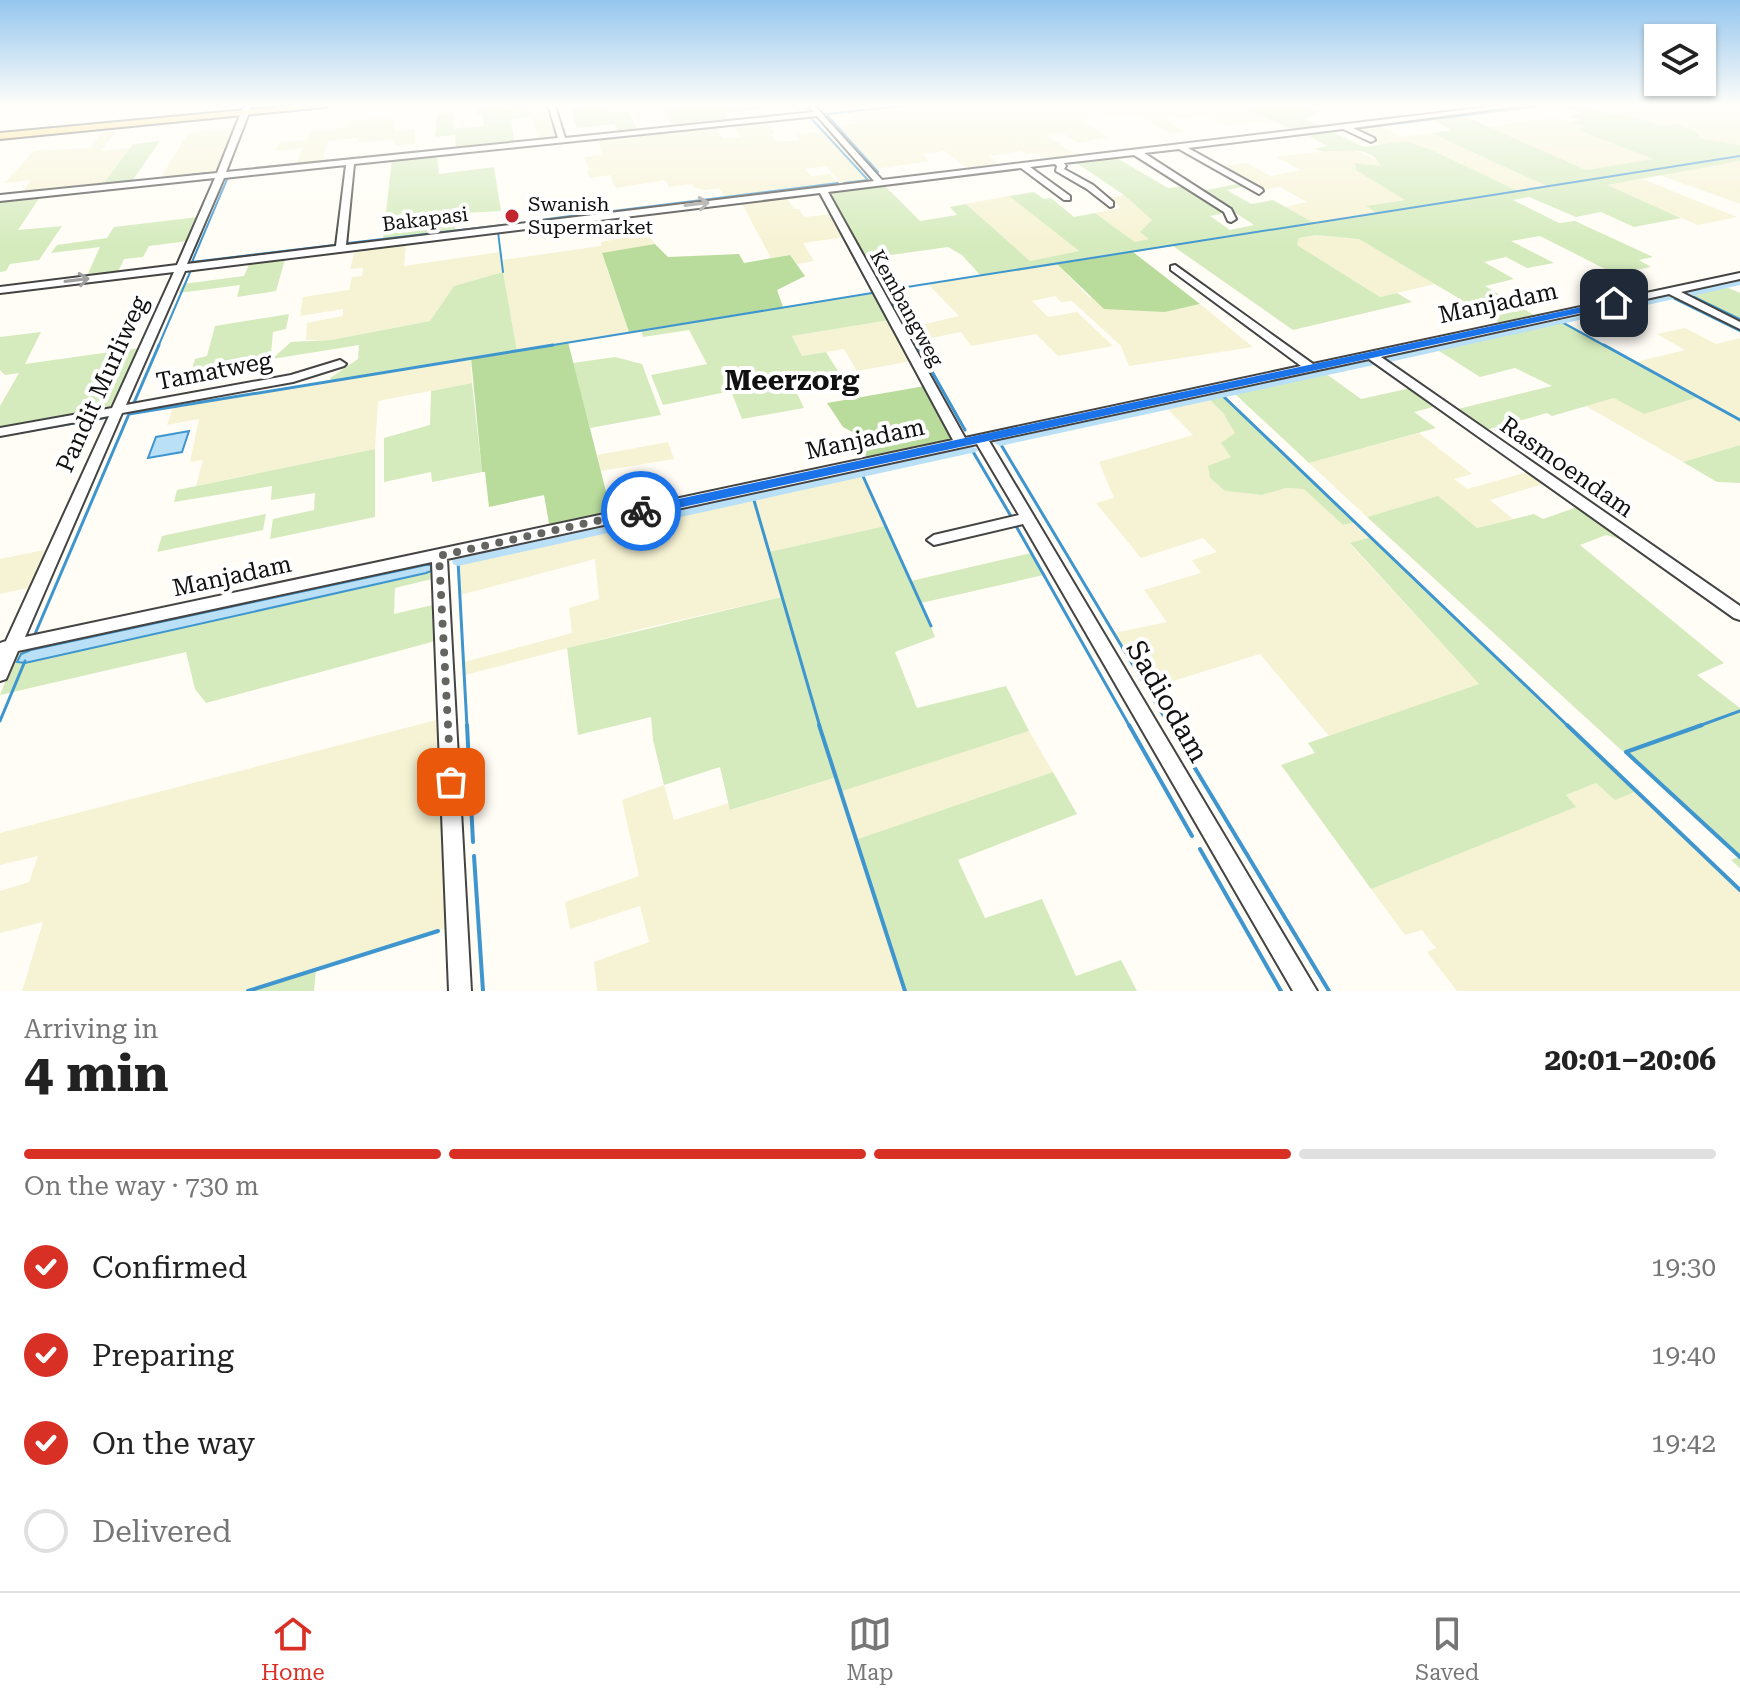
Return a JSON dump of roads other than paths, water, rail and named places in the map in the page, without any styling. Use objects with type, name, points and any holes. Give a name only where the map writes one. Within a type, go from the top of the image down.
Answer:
[{"type":"street","name":"Pandit Murliweg","points":[[0,674],[8,649],[180,269],[229,151]]},
{"type":"street","points":[[0,198],[463,151]]},
{"type":"street","points":[[851,151],[879,182]]},
{"type":"street","name":"Bakapasi","points":[[0,290],[1143,151]]},
{"type":"street","points":[[1189,151],[1259,191]]},
{"type":"street","points":[[1136,152],[1228,211],[1231,219]]},
{"type":"street","points":[[1057,162],[1062,166],[1059,169],[1090,187],[1110,204]]},
{"type":"street","points":[[341,247],[350,164]]},
{"type":"street","points":[[1023,166],[1067,198]]},
{"type":"street","name":"Kembangweg","points":[[822,189],[961,443]]},
{"type":"street","points":[[1175,268],[1311,368]]},
{"type":"street","name":"Manjadam","points":[[8,649],[1740,276]]},
{"type":"street","points":[[1671,291],[1740,326]]},
{"type":"street","name":"Rasmoendam","points":[[1371,355],[1740,614]]},
{"type":"street","name":"Tamatweg","points":[[0,432],[293,378],[340,364]]},
{"type":"street","name":"Sadiodam","points":[[981,439],[1306,991]]},
{"type":"street","points":[[934,540],[1028,518]]},
{"type":"street","points":[[439,556],[460,991]]},
{"type":"water","points":[[189,431],[182,452],[148,458],[156,437]]},
{"type":"water","points":[[431,565],[431,571],[25,663],[17,662],[21,654],[31,650]]},
{"type":"waterway","points":[[841,151],[868,180],[844,183]]},
{"type":"waterway","points":[[859,151],[878,172]]},
{"type":"waterway","points":[[1142,154],[1164,151]]},
{"type":"waterway","points":[[1067,163],[1136,155]]},
{"type":"waterway","points":[[888,290],[1740,156]]},
{"type":"waterway","points":[[1031,167],[1057,164]]},
{"type":"waterway","points":[[925,180],[1025,168]]},
{"type":"waterway","points":[[103,185],[208,173]]},
{"type":"waterway","points":[[228,177],[192,262],[334,245]]},
{"type":"waterway","points":[[195,180],[210,179]]},
{"type":"waterway","points":[[862,188],[918,181]]},
{"type":"waterway","points":[[613,211],[838,183]]},
{"type":"waterway","points":[[540,220],[601,212]]},
{"type":"waterway","points":[[348,243],[503,225]]},
{"type":"waterway","points":[[498,232],[503,272]]},
{"type":"waterway","points":[[868,259],[918,347]]},
{"type":"waterway","points":[[158,347],[191,270]]},
{"type":"waterway","points":[[1688,294],[1740,282]]},
{"type":"waterway","points":[[0,293],[24,290]]},
{"type":"waterway","points":[[541,347],[872,293]]},
{"type":"waterway","points":[[1688,294],[1740,319]]},
{"type":"waterway","points":[[1671,297],[1740,331]]},
{"type":"waterway","points":[[1598,314],[1671,297]]},
{"type":"waterway","points":[[1385,360],[1591,315]]},
{"type":"waterway","points":[[1560,321],[1607,347]]},
{"type":"waterway","points":[[133,405],[159,345]]},
{"type":"waterway","points":[[35,634],[129,414],[553,345]]},
{"type":"waterway","points":[[917,345],[965,430]]},
{"type":"waterway","points":[[1604,345],[1740,420]]},
{"type":"waterway","points":[[1000,443],[1370,363]]},
{"type":"waterway","points":[[1222,395],[1569,727]]},
{"type":"waterway","points":[[16,433],[103,418]]},
{"type":"waterway","points":[[1000,443],[1170,727]]},
{"type":"waterway","points":[[972,450],[1012,518]]},
{"type":"waterway","points":[[458,561],[972,450]]},
{"type":"waterway","points":[[862,474],[931,626]]},
{"type":"waterway","points":[[753,497],[820,727]]},
{"type":"waterway","points":[[1016,526],[1130,727]]},
{"type":"waterway","points":[[458,561],[467,727]]},
{"type":"waterway","points":[[0,721],[25,661]]},
{"type":"waterway","points":[[1696,727],[1740,711]]},
{"type":"waterway","points":[[467,725],[473,842]]},
{"type":"waterway","points":[[819,725],[905,991]]},
{"type":"waterway","points":[[1129,725],[1192,836]]},
{"type":"waterway","points":[[1169,725],[1329,991]]},
{"type":"waterway","points":[[1567,725],[1740,890]]},
{"type":"waterway","points":[[1702,725],[1626,752],[1740,857]]},
{"type":"waterway","points":[[1200,849],[1281,991]]},
{"type":"waterway","points":[[474,856],[483,991]]},
{"type":"waterway","points":[[248,991],[438,931]]},
{"type":"place","name":"Swanish Supermarket","points":[[512,216]]},
{"type":"district","name":"Meerzorg","points":[[792,380]]}]
